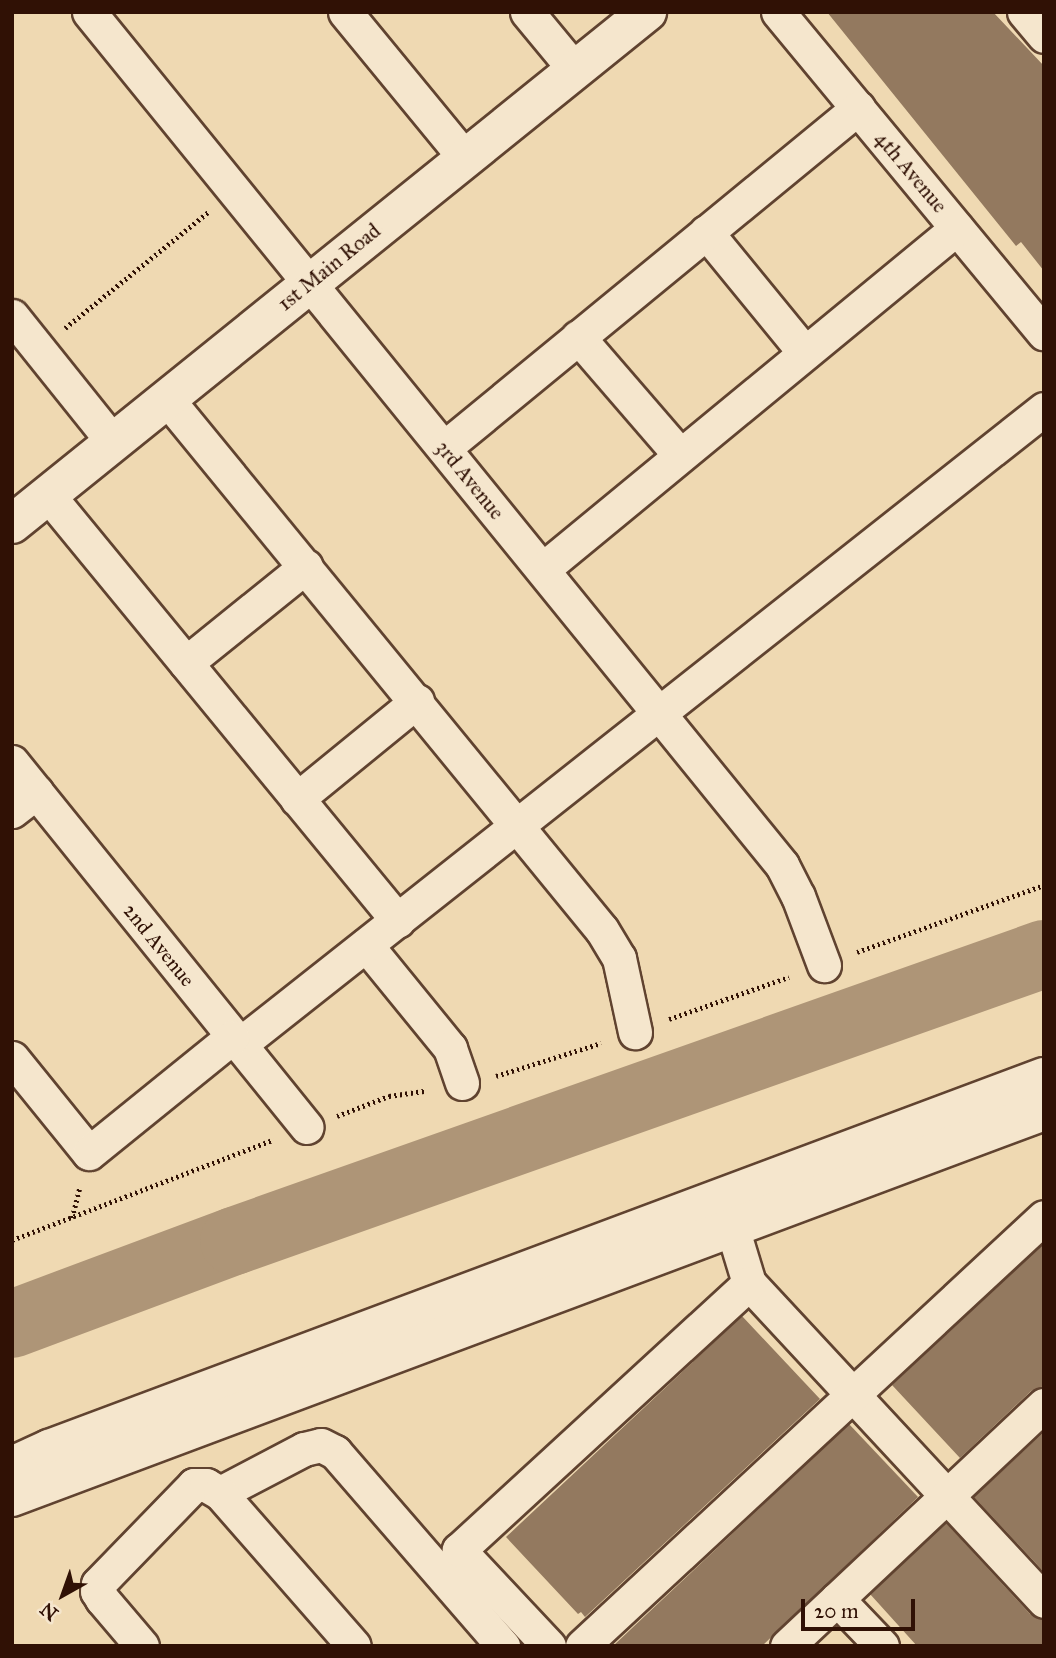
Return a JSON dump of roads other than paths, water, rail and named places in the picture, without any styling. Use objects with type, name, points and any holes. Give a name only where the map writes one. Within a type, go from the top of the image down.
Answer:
[{"type":"street","name":"3rd Avenue","points":[[89,12],[782,865],[799,896],[824,965]]},
{"type":"street","points":[[345,12],[465,158]]},
{"type":"street","points":[[527,12],[575,70]]},
{"type":"street","name":"1st Main Road","points":[[12,524],[647,12]]},
{"type":"street","name":"4th Avenue","points":[[778,12],[1044,333]]},
{"type":"street","points":[[1024,12],[1044,36]]},
{"type":"street","points":[[444,447],[858,108]]},
{"type":"street","points":[[542,569],[957,228]]},
{"type":"street","points":[[706,232],[805,353]]},
{"type":"street","points":[[12,316],[113,442]]},
{"type":"street","points":[[578,337],[680,456]]},
{"type":"street","points":[[167,398],[520,825],[602,930],[619,958],[635,1032]]},
{"type":"street","points":[[12,1058],[89,1153],[398,921],[1044,409]]},
{"type":"street","points":[[48,495],[398,921]]},
{"type":"street","points":[[186,663],[306,566]]},
{"type":"street","points":[[297,799],[417,701]]},
{"type":"street","name":"2nd Avenue","points":[[12,762],[24,801],[235,1041],[306,1127]]},
{"type":"street","points":[[366,945],[442,1036],[450,1048],[462,1083]]},
{"type":"street","points":[[12,1466],[62,1444],[1044,1077]]},
{"type":"street","points":[[12,1497],[1044,1111]]},
{"type":"street","points":[[582,1646],[851,1393],[1044,1217]]},
{"type":"street","points":[[732,1227],[749,1283],[1044,1601]]},
{"type":"street","points":[[549,1646],[459,1550],[749,1283]]},
{"type":"street","points":[[787,1646],[1044,1405]]},
{"type":"street","points":[[220,1493],[304,1449],[321,1445],[335,1452],[503,1646]]},
{"type":"street","points":[[142,1646],[102,1599],[97,1591],[98,1584],[194,1485],[206,1485],[220,1493],[354,1646]]},
{"type":"street","points":[[837,1599],[882,1646]]},
{"type":"waterway","points":[[12,1324],[234,1241],[1044,954]]}]
